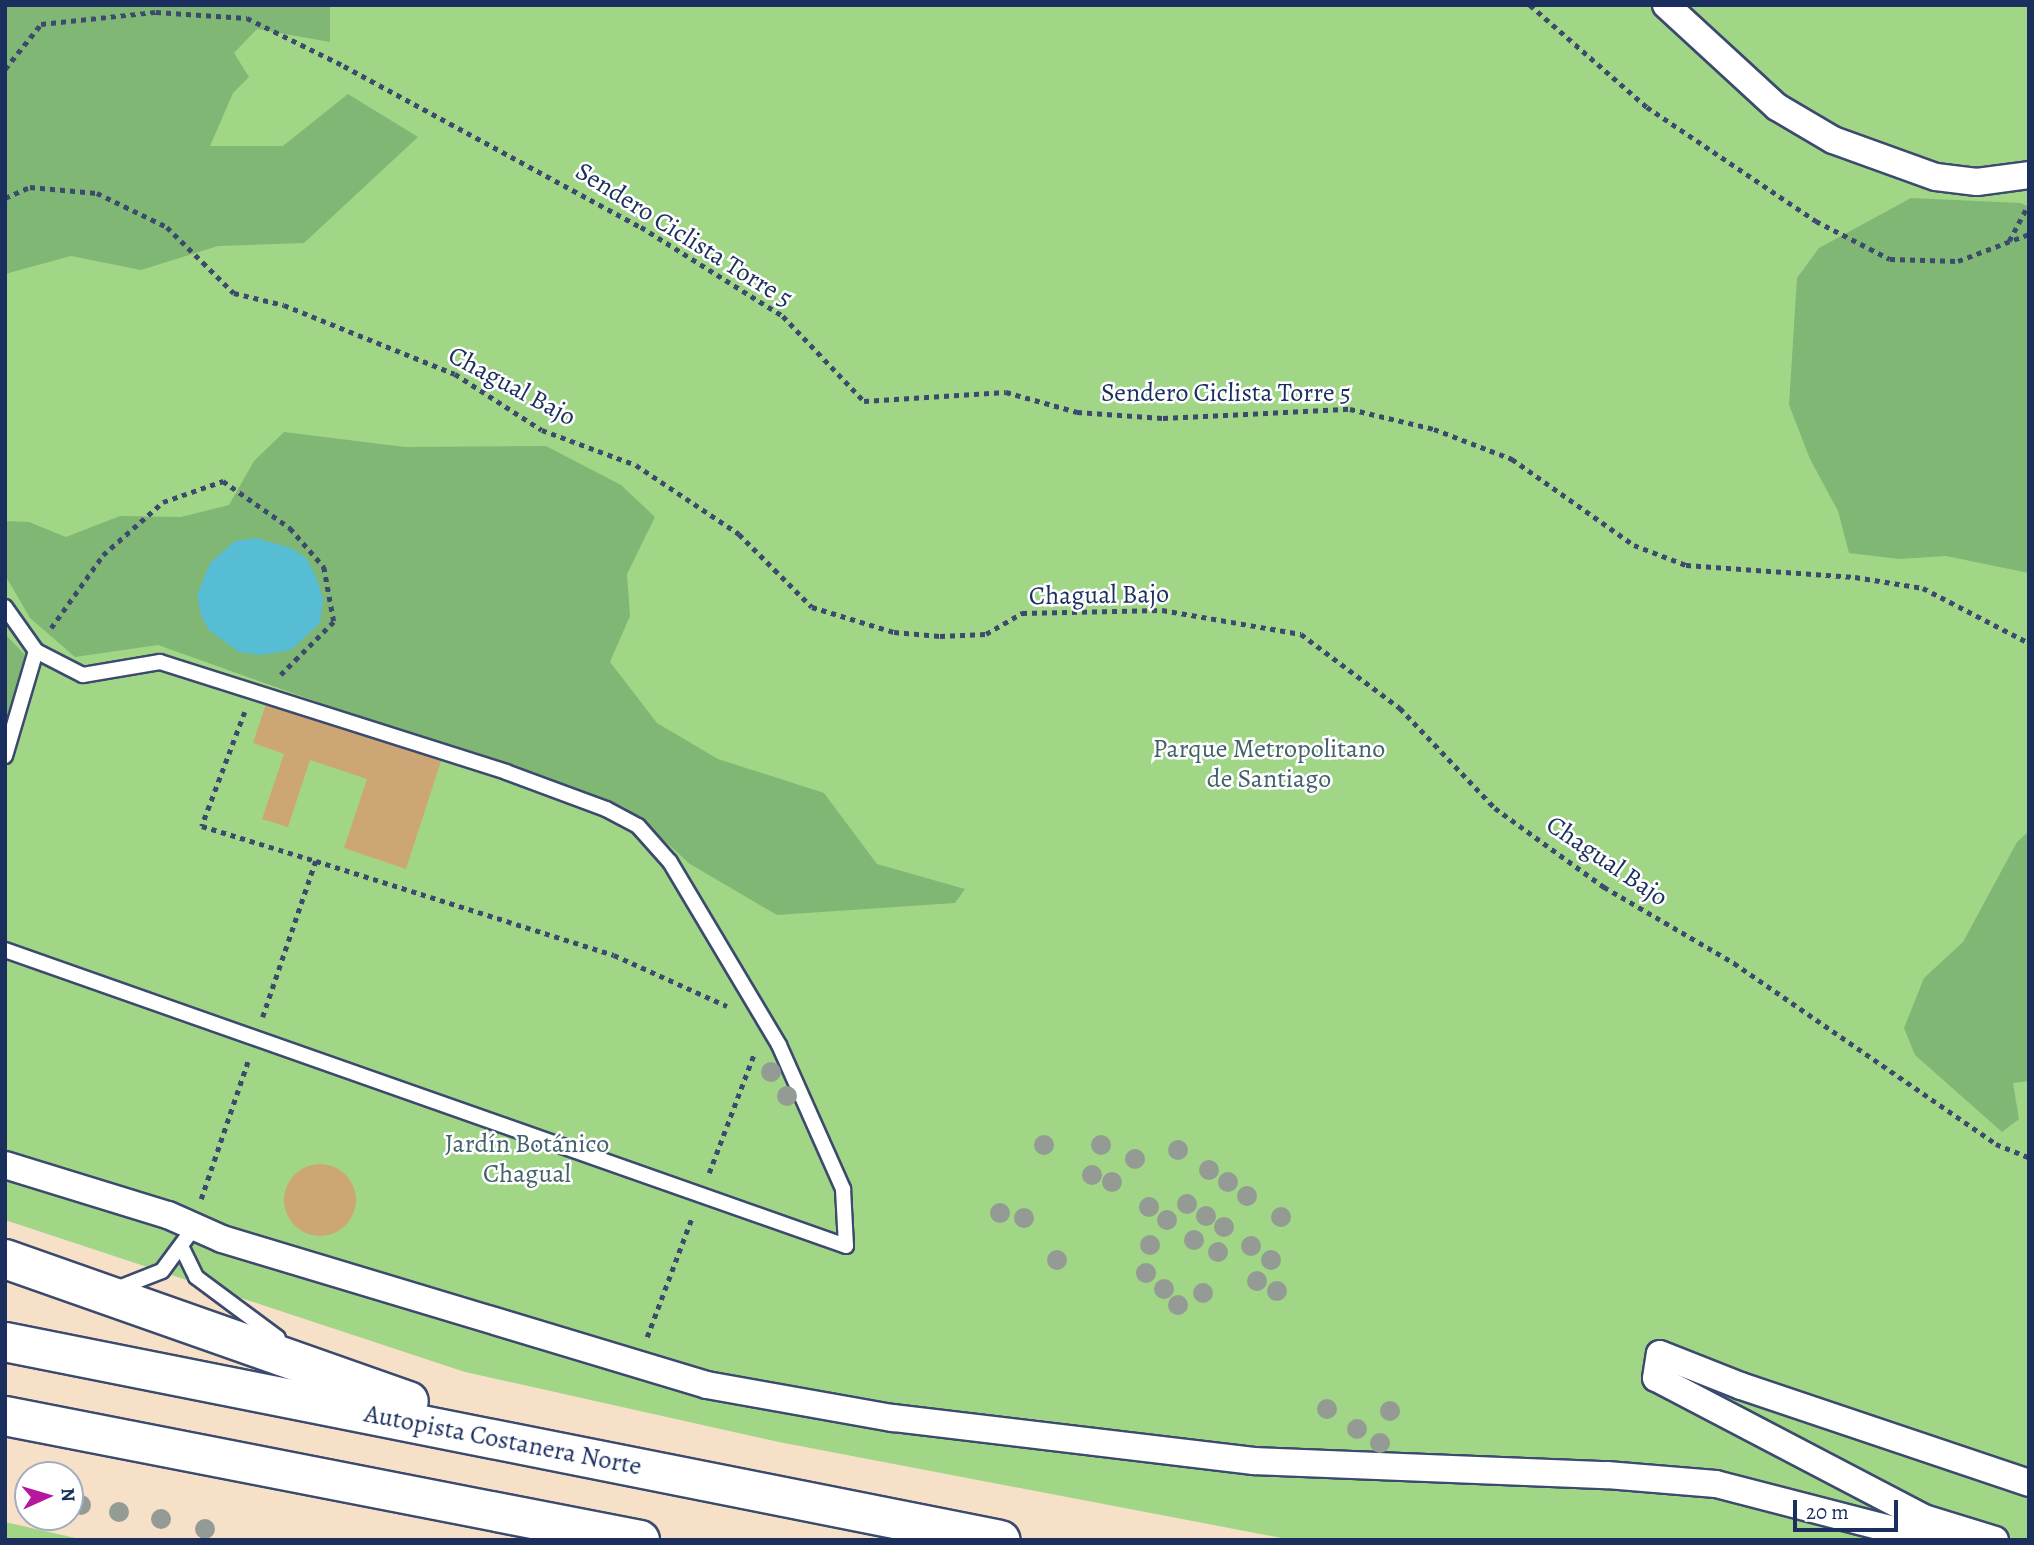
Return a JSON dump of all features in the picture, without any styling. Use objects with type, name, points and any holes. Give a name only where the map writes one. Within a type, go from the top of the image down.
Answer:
[{"type":"highway","points":[[5,1259],[533,1446]]},
{"type":"highway","name":"Autopista Costanera Norte","points":[[5,1342],[1000,1540]]},
{"type":"highway","points":[[5,1416],[640,1540]]},
{"type":"street","points":[[1666,5],[1777,107],[1833,141],[1936,177],[1977,182],[2029,175]]},
{"type":"street","points":[[5,1166],[168,1215],[188,1236],[707,1385],[893,1418],[1253,1461],[1607,1475],[1716,1484],[1933,1540]]},
{"type":"street","points":[[1995,1540],[1924,1517],[1656,1378],[1660,1354],[1741,1386],[2029,1483]]},
{"type":"lane","points":[[5,607],[36,651],[83,676],[160,662],[506,772],[606,809],[638,826],[670,862],[766,1023],[843,1189],[846,1246],[5,950]]},
{"type":"lane","points":[[5,756],[36,651]]},
{"type":"lane","points":[[99,1293],[162,1271],[188,1236]]},
{"type":"lane","points":[[188,1236],[188,1266],[205,1285],[261,1328],[350,1380]]},
{"type":"path","points":[[1530,5],[1647,107],[1816,221],[1890,259],[1958,261],[2029,234]]},
{"type":"path","name":"Sendero Ciclista Torre 5","points":[[5,69],[41,24],[156,12],[247,18],[344,66],[641,227],[783,316],[864,401],[1006,392],[1077,412],[1163,418],[1350,409],[1434,429],[1512,459],[1634,545],[1686,565],[1855,577],[1923,588],[2029,643]]},
{"type":"path","name":"Chagual Bajo","points":[[5,198],[30,187],[97,193],[167,227],[234,293],[284,305],[455,374],[542,430],[635,465],[739,534],[812,607],[894,632],[940,636],[986,634],[1022,613],[1162,610],[1301,634],[1400,708],[1506,816],[1604,887],[1734,964],[1996,1143],[2029,1157]]},
{"type":"path","points":[[2008,242],[2029,204]]},
{"type":"path","points":[[36,651],[71,594],[103,555],[163,502],[223,481],[290,528],[324,567],[334,622],[282,674],[254,692],[202,826],[614,955],[766,1023],[638,1364]]},
{"type":"path","points":[[188,1236],[316,861]]},
{"type":"green space","name":"Parque Metropolitano de Santiago","points":[[5,5],[2029,5],[2029,1540],[1292,1540],[779,1442],[465,1372],[5,1220]]},
{"type":"green space","points":[[5,5],[330,5],[330,42],[257,29],[234,53],[249,77],[233,93],[210,146],[283,146],[348,94],[418,137],[304,243],[218,246],[141,270],[71,256],[5,274]]},
{"type":"green space","points":[[1911,198],[2021,203],[2029,207],[2029,573],[1946,556],[1899,559],[1849,553],[1838,511],[1810,459],[1789,405],[1797,278],[1819,248]]},
{"type":"green space","points":[[284,432],[405,447],[546,446],[621,485],[655,517],[627,574],[630,616],[610,662],[657,723],[718,759],[824,793],[877,864],[965,889],[955,903],[777,915],[690,864],[637,816],[158,645],[75,657],[30,618],[5,575],[5,521],[29,522],[66,537],[120,516],[181,517],[229,505],[254,461]]},
{"type":"green space","points":[[5,634],[25,655],[5,723]]},
{"type":"green space","points":[[2029,831],[2029,1081],[2013,1083],[2019,1119],[2002,1132],[1915,1055],[1904,1028],[1924,978],[1963,942],[2017,842]]},
{"type":"green space","points":[[5,1522],[14,1524],[14,1531],[45,1531],[84,1540],[5,1540]]},
{"type":"water","points":[[256,538],[291,548],[307,559],[323,599],[320,623],[291,650],[261,655],[239,652],[209,630],[201,615],[197,595],[210,563],[235,541]]},
{"type":"building","points":[[266,704],[441,761],[406,869],[344,848],[367,779],[310,760],[288,827],[262,819],[284,754],[253,743]]},
{"type":"building","points":[[320,1164],[334,1167],[346,1174],[353,1186],[356,1200],[353,1214],[346,1226],[334,1233],[320,1236],[306,1233],[294,1226],[287,1214],[284,1200],[287,1186],[294,1174],[306,1167]]},
{"type":"park label","name":"Jardín Botánico Chagual","points":[[527,1159]]}]
